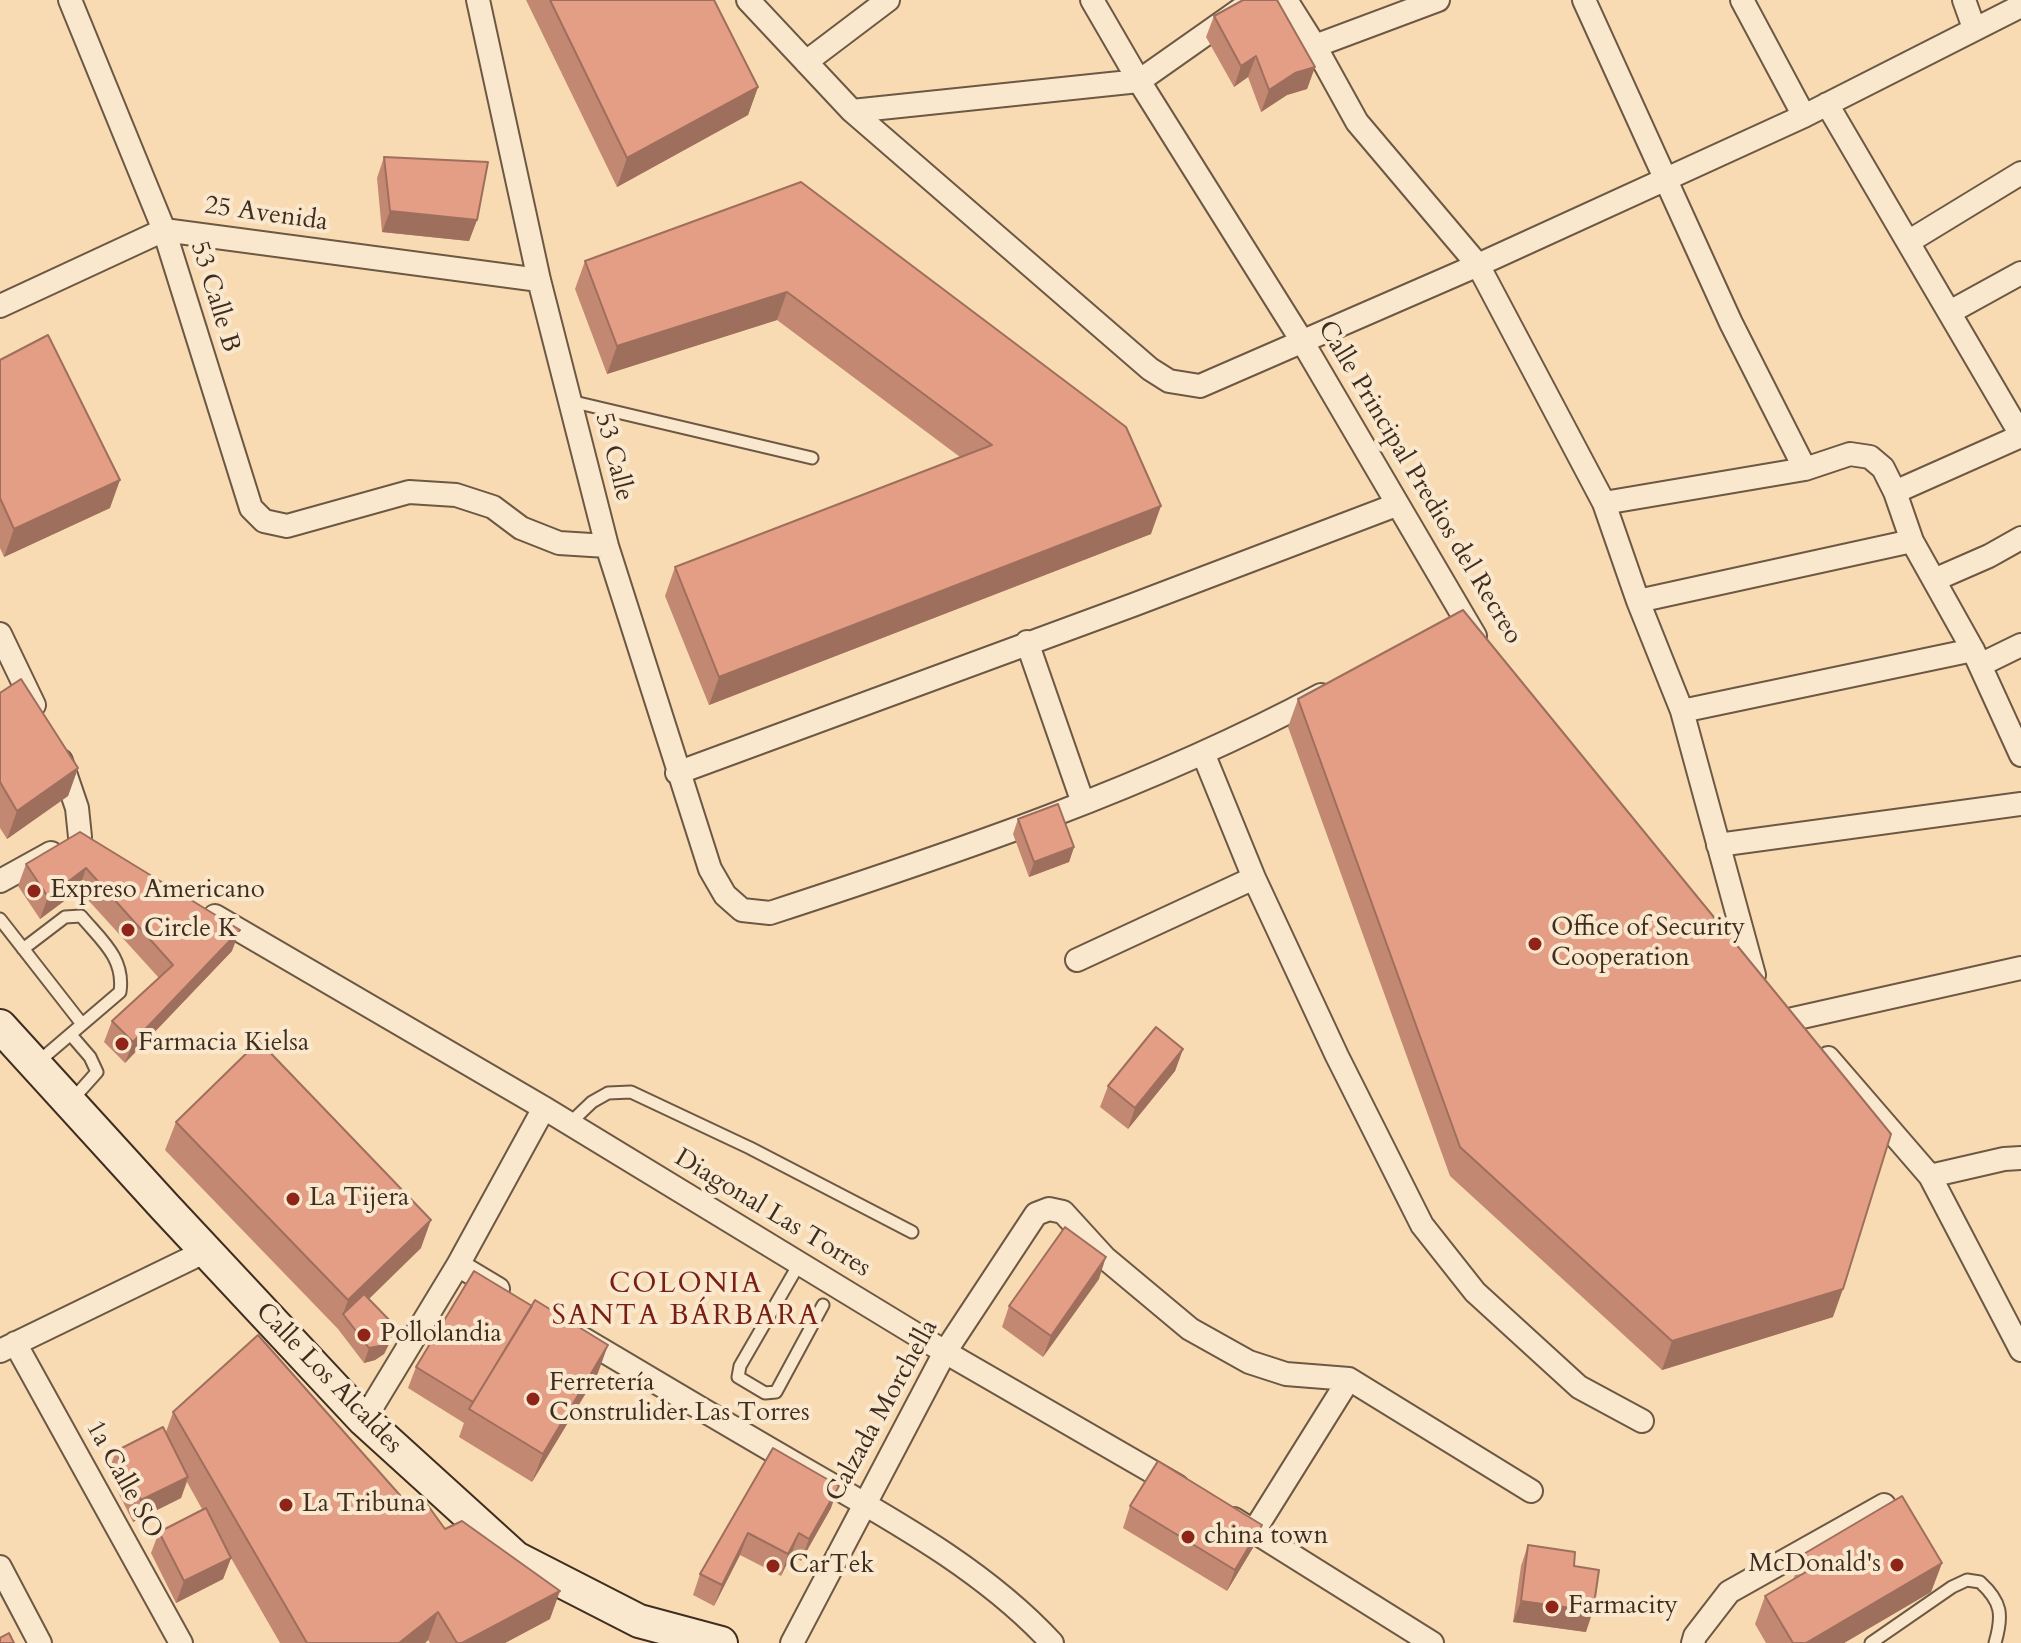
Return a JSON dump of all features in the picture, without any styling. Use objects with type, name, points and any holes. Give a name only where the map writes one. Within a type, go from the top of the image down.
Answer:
[{"type":"main road","name":"Calle Los Alcaldes","points":[[0,1026],[364,1420],[516,1558],[639,1621],[721,1643]]},
{"type":"street","name":"53 Calle B","points":[[70,0],[164,230],[251,508],[264,521],[287,526],[409,492],[456,495],[493,507],[521,528],[559,543],[607,546]]},
{"type":"street","name":"53 Calle","points":[[478,0],[539,280],[607,546],[677,773],[710,869],[725,895],[742,910],[770,913],[891,874],[1083,803]]},
{"type":"street","points":[[748,0],[852,111],[1138,359],[1169,381],[1200,386],[1478,265],[1804,116],[2021,6]]},
{"type":"street","points":[[806,62],[888,0]]},
{"type":"street","name":"Calle Principal Predios del Recreo","points":[[1092,0],[1139,81],[1302,341],[1396,505],[1457,624],[1490,658]]},
{"type":"street","points":[[852,111],[1139,81],[1254,0]]},
{"type":"street","points":[[1286,0],[1357,122],[1478,265],[1604,503],[1638,601],[1682,711],[1759,980],[1724,940]]},
{"type":"street","points":[[1315,46],[1438,0]]},
{"type":"street","points":[[1584,0],[1731,323],[1805,469]]},
{"type":"street","points":[[1742,0],[1804,116]]},
{"type":"street","points":[[1964,0],[1974,28]]},
{"type":"street","points":[[1827,104],[1950,312],[2013,404],[2021,436],[1895,492]]},
{"type":"street","points":[[1908,242],[2021,173]]},
{"type":"street","name":"25 Avenida","points":[[0,306],[164,230],[539,280]]},
{"type":"street","points":[[1950,312],[2021,273]]},
{"type":"street","points":[[1604,503],[1805,469],[1850,454],[1870,457],[1883,468],[1912,541],[1977,657],[2021,755]]},
{"type":"street","points":[[677,773],[1396,505]]},
{"type":"street","points":[[1934,580],[2021,538]]},
{"type":"street","points":[[1638,601],[1912,541]]},
{"type":"street","points":[[0,634],[50,738],[86,841],[0,881]]},
{"type":"street","points":[[1027,642],[1083,803],[1203,753],[1339,685]]},
{"type":"street","points":[[1682,711],[1977,657],[2021,645]]},
{"type":"street","points":[[1203,753],[1254,878],[1337,1056],[1422,1225],[1475,1292],[1579,1387],[1642,1421]]},
{"type":"street","points":[[1718,845],[2021,804]]},
{"type":"street","points":[[1077,960],[1254,878]]},
{"type":"street","name":"Diagonal Las Torres","points":[[203,909],[544,1108],[945,1352],[1254,1531],[1432,1643]]},
{"type":"street","points":[[2021,968],[1788,1013],[1930,1176],[2021,1350]]},
{"type":"street","points":[[364,1420],[458,1265],[544,1108]]},
{"type":"street","points":[[1930,1176],[2021,1158]]},
{"type":"street","name":"Calzada Morchella","points":[[792,1643],[945,1352],[1036,1214],[1049,1209],[1063,1212],[1105,1258],[1190,1329],[1249,1362],[1286,1374],[1349,1379]]},
{"type":"street","points":[[8,1347],[206,1251]]},
{"type":"street","points":[[458,1265],[512,1298]]},
{"type":"street","points":[[567,1330],[864,1503],[957,1563],[1028,1618],[1052,1643]]},
{"type":"street","name":"1a Calle SO","points":[[8,1347],[181,1643]]},
{"type":"street","points":[[1254,1531],[1349,1379],[1531,1491]]},
{"type":"street","points":[[1693,1643],[1695,1636],[1729,1592],[1884,1505]]},
{"type":"street","points":[[0,1567],[40,1643]]},
{"type":"lane","points":[[570,401],[812,458]]},
{"type":"lane","points":[[23,949],[65,917],[81,916],[119,960],[122,978],[120,992],[35,1065]]},
{"type":"lane","points":[[0,919],[82,1024]]},
{"type":"lane","points":[[69,1102],[97,1072],[90,1057],[71,1035]]},
{"type":"lane","points":[[569,1124],[592,1102],[608,1093],[631,1092],[750,1148],[912,1232]]},
{"type":"lane","points":[[799,1264],[740,1366],[738,1377],[765,1393],[776,1392],[823,1305]]},
{"type":"lane","points":[[1871,1643],[1967,1580],[1980,1582],[1999,1605],[2001,1623],[1995,1643]]},
{"type":"building","points":[[550,0],[714,0],[758,87],[627,158]]},
{"type":"building","points":[[1243,0],[1277,0],[1315,67],[1295,73],[1269,90],[1256,56],[1241,66],[1214,16]]},
{"type":"building","points":[[384,157],[488,162],[477,220],[390,211]]},
{"type":"building","points":[[801,182],[1126,427],[1161,506],[719,677],[675,567],[992,445],[787,292],[617,346],[585,261]]},
{"type":"building","points":[[48,335],[120,480],[14,529],[0,498],[0,360]]},
{"type":"building","name":"Office of Security Cooperation","points":[[1463,610],[1891,1134],[1843,1289],[1672,1341],[1460,1147],[1298,699]]},
{"type":"building","points":[[21,679],[78,768],[17,811],[0,782],[0,693]]},
{"type":"building","points":[[1058,804],[1074,847],[1034,862],[1018,819]]},
{"type":"building","points":[[80,832],[240,930],[133,1042],[112,1021],[173,965],[86,868],[48,897],[26,864]]},
{"type":"building","points":[[1156,1027],[1183,1049],[1135,1108],[1108,1086]]},
{"type":"building","name":"La Tijera","points":[[259,1041],[431,1220],[348,1300],[176,1122]]},
{"type":"building","points":[[1065,1227],[1106,1257],[1051,1336],[1009,1306]]},
{"type":"building","points":[[474,1271],[532,1306],[473,1402],[416,1367]]},
{"type":"building","points":[[364,1294],[396,1327],[389,1340],[380,1346],[369,1348],[343,1314]]},
{"type":"building","name":"Ferretería Construlider Las Torres","points":[[535,1300],[608,1345],[543,1454],[469,1409]]},
{"type":"building","name":"La Tribuna","points":[[258,1335],[406,1502],[421,1496],[445,1529],[462,1521],[560,1591],[462,1643],[457,1643],[438,1612],[399,1643],[307,1643],[173,1412]]},
{"type":"building","points":[[163,1427],[188,1477],[141,1500],[116,1451]]},
{"type":"building","points":[[773,1448],[839,1486],[809,1539],[799,1533],[788,1554],[748,1533],[722,1585],[700,1574]]},
{"type":"building","points":[[1158,1461],[1262,1525],[1235,1570],[1130,1506]]},
{"type":"building","points":[[1902,1496],[1942,1563],[1806,1643],[1793,1643],[1765,1596],[1811,1569],[1802,1555]]},
{"type":"building","points":[[206,1508],[231,1558],[184,1581],[159,1532]]},
{"type":"building","points":[[1528,1545],[1575,1552],[1574,1566],[1599,1570],[1593,1611],[1521,1601]]},
{"type":"building","points":[[9,1633],[14,1643],[0,1643],[0,1638]]},
{"type":"place","name":"Expreso Americano","points":[[34,891]]},
{"type":"place","name":"Circle K","points":[[128,930]]},
{"type":"place","name":"Office of Security Cooperation","points":[[1535,944]]},
{"type":"place","name":"Farmacia Kielsa","points":[[122,1044]]},
{"type":"place","name":"La Tijera","points":[[293,1199]]},
{"type":"place","name":"Pollolandia","points":[[364,1335]]},
{"type":"place","name":"Ferretería Construlider Las Torres","points":[[533,1399]]},
{"type":"place","name":"La Tribuna","points":[[286,1505]]},
{"type":"place","name":"china town","points":[[1188,1537]]},
{"type":"place","name":"McDonald's","points":[[1897,1565]]},
{"type":"place","name":"CarTek","points":[[773,1566]]},
{"type":"place","name":"Farmacity","points":[[1552,1607]]},
{"type":"district","name":"COLONIA SANTA BÁRBARA","points":[[686,1302]]}]
